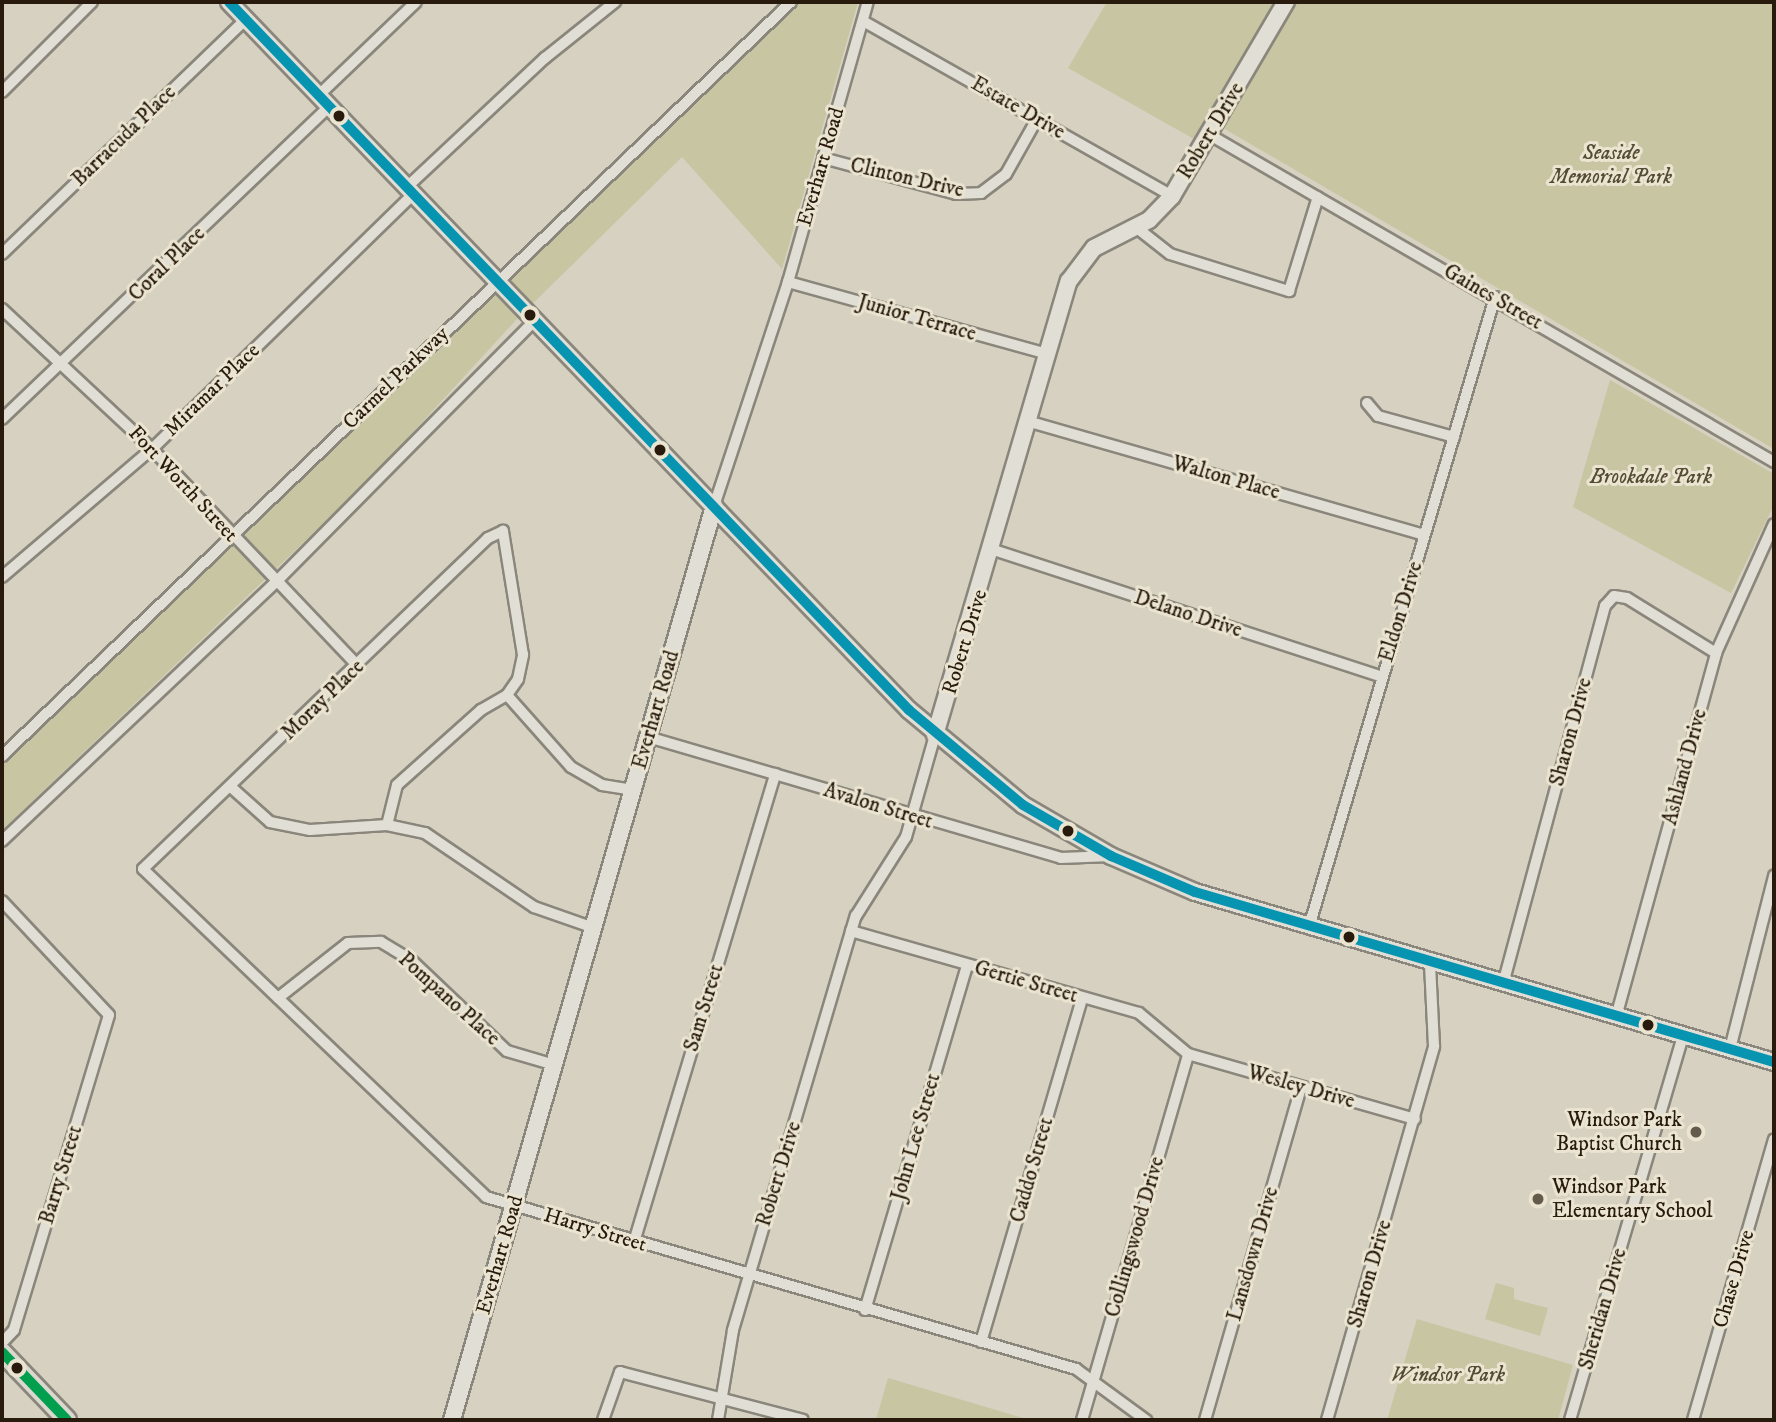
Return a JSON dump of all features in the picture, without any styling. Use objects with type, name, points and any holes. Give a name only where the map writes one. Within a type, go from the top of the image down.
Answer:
[{"type":"main road","points":[[229,2],[936,735],[1023,804],[1111,856],[1195,892],[1309,928],[1774,1062]]},
{"type":"main road","name":"Robert Drive","points":[[936,735],[994,550],[1046,354],[1076,268],[1094,248],[1137,228],[1172,196],[1286,2]]},
{"type":"main road","name":"Everhart Road","points":[[452,1420],[714,506]]},
{"type":"main road","points":[[2,1352],[67,1420]]},
{"type":"street","points":[[2,92],[92,2]]},
{"type":"street","name":"Coral Place","points":[[2,419],[65,363],[324,101],[416,2]]},
{"type":"street","name":"Miramar Place","points":[[2,577],[152,449],[545,58],[615,2]]},
{"type":"street","name":"Carmel Parkway","points":[[2,756],[792,2]]},
{"type":"street","name":"Everhart Road","points":[[714,506],[788,282],[868,2]]},
{"type":"street","name":"Barracuda Place","points":[[2,254],[246,19]]},
{"type":"street","name":"Estate Drive","points":[[863,21],[1172,196]]},
{"type":"street","name":"Clinton Drive","points":[[823,158],[956,194],[981,192],[1006,174],[1037,119]]},
{"type":"street","name":"Gaines Street","points":[[1210,135],[1774,462]]},
{"type":"street","points":[[1137,228],[1170,254],[1289,291],[1318,197]]},
{"type":"street","name":"Junior Terrace","points":[[788,282],[1046,354]]},
{"type":"street","name":"Eldon Drive","points":[[1309,928],[1495,298]]},
{"type":"street","name":"Fort Worth Street","points":[[2,309],[65,363],[152,449],[232,537],[358,666]]},
{"type":"street","points":[[2,841],[277,582],[534,321]]},
{"type":"street","points":[[1367,403],[1378,416],[1454,437]]},
{"type":"street","name":"Walton Place","points":[[1027,421],[1424,535]]},
{"type":"street","name":"Ashland Drive","points":[[1616,1017],[1716,653],[1774,524]]},
{"type":"street","name":"Moray Place","points":[[143,869],[232,788],[488,538],[503,531],[523,655],[507,695]]},
{"type":"street","name":"Delano Drive","points":[[994,550],[1382,677]]},
{"type":"street","name":"Sharon Drive","points":[[1503,984],[1605,606],[1614,596],[1627,598],[1716,653]]},
{"type":"street","points":[[387,825],[397,785],[507,695],[571,766],[602,785],[633,790]]},
{"type":"street","name":"Robert Drive","points":[[718,1420],[720,1396],[749,1275],[851,931],[862,901],[893,860],[914,817],[936,735]]},
{"type":"street","name":"Avalon Street","points":[[648,737],[1061,859],[1111,856]]},
{"type":"street","name":"Sam Street","points":[[634,1242],[775,774]]},
{"type":"street","points":[[232,788],[271,822],[310,831],[387,825],[425,833],[534,907],[594,928]]},
{"type":"street","name":"Harry Street","points":[[143,869],[486,1197],[981,1342],[1094,1378],[1146,1420]]},
{"type":"street","points":[[1730,1049],[1774,876]]},
{"type":"street","name":"Barry Street","points":[[2,901],[104,1003],[105,1028],[13,1330],[2,1343]]},
{"type":"street","name":"Gertie Street","points":[[851,931],[1139,1013],[1188,1054]]},
{"type":"street","name":"Pompano Place","points":[[278,998],[348,943],[381,942],[411,960],[507,1051],[555,1065]]},
{"type":"street","name":"Sharon Drive","points":[[1327,1420],[1415,1119],[1436,1029],[1430,963]]},
{"type":"street","name":"John Lee Street","points":[[865,1310],[967,965]]},
{"type":"street","name":"Caddo Street","points":[[981,1342],[1083,998]]},
{"type":"street","name":"Sheridan Drive","points":[[1570,1420],[1683,1036]]},
{"type":"street","name":"Wesley Drive","points":[[1188,1054],[1415,1119]]},
{"type":"street","name":"Collingswood Drive","points":[[1082,1420],[1188,1054]]},
{"type":"street","name":"Lansdown Drive","points":[[1205,1420],[1301,1088]]},
{"type":"street","name":"Chase Drive","points":[[1693,1420],[1774,1139]]},
{"type":"street","points":[[603,1420],[620,1372],[720,1396],[803,1420]]},
{"type":"green space","points":[[799,2],[858,2],[782,269],[682,157],[515,321],[370,479],[2,830],[2,766]]},
{"type":"green space","name":"Seaside Memorial Park","points":[[1107,2],[1774,2],[1774,449],[1206,118],[1194,139],[1068,68]]},
{"type":"green space","name":"Brookdale Park","points":[[1610,380],[1774,474],[1774,505],[1731,593],[1573,507]]},
{"type":"green space","points":[[1496,1283],[1514,1288],[1514,1299],[1548,1308],[1540,1336],[1485,1319]]},
{"type":"green space","name":"Windsor Park","points":[[1417,1319],[1573,1365],[1558,1420],[1387,1420]]},
{"type":"green space","points":[[888,1378],[1023,1418],[876,1420]]},
{"type":"transit line","points":[[229,2],[909,710],[1023,805],[1111,856],[1195,892],[1774,1062]]},
{"type":"transit line","points":[[2,1352],[67,1420]]},
{"type":"place","name":"Windsor Park Baptist Church","points":[[1696,1132]]},
{"type":"place","name":"Windsor Park Elementary School","points":[[1538,1199]]}]
